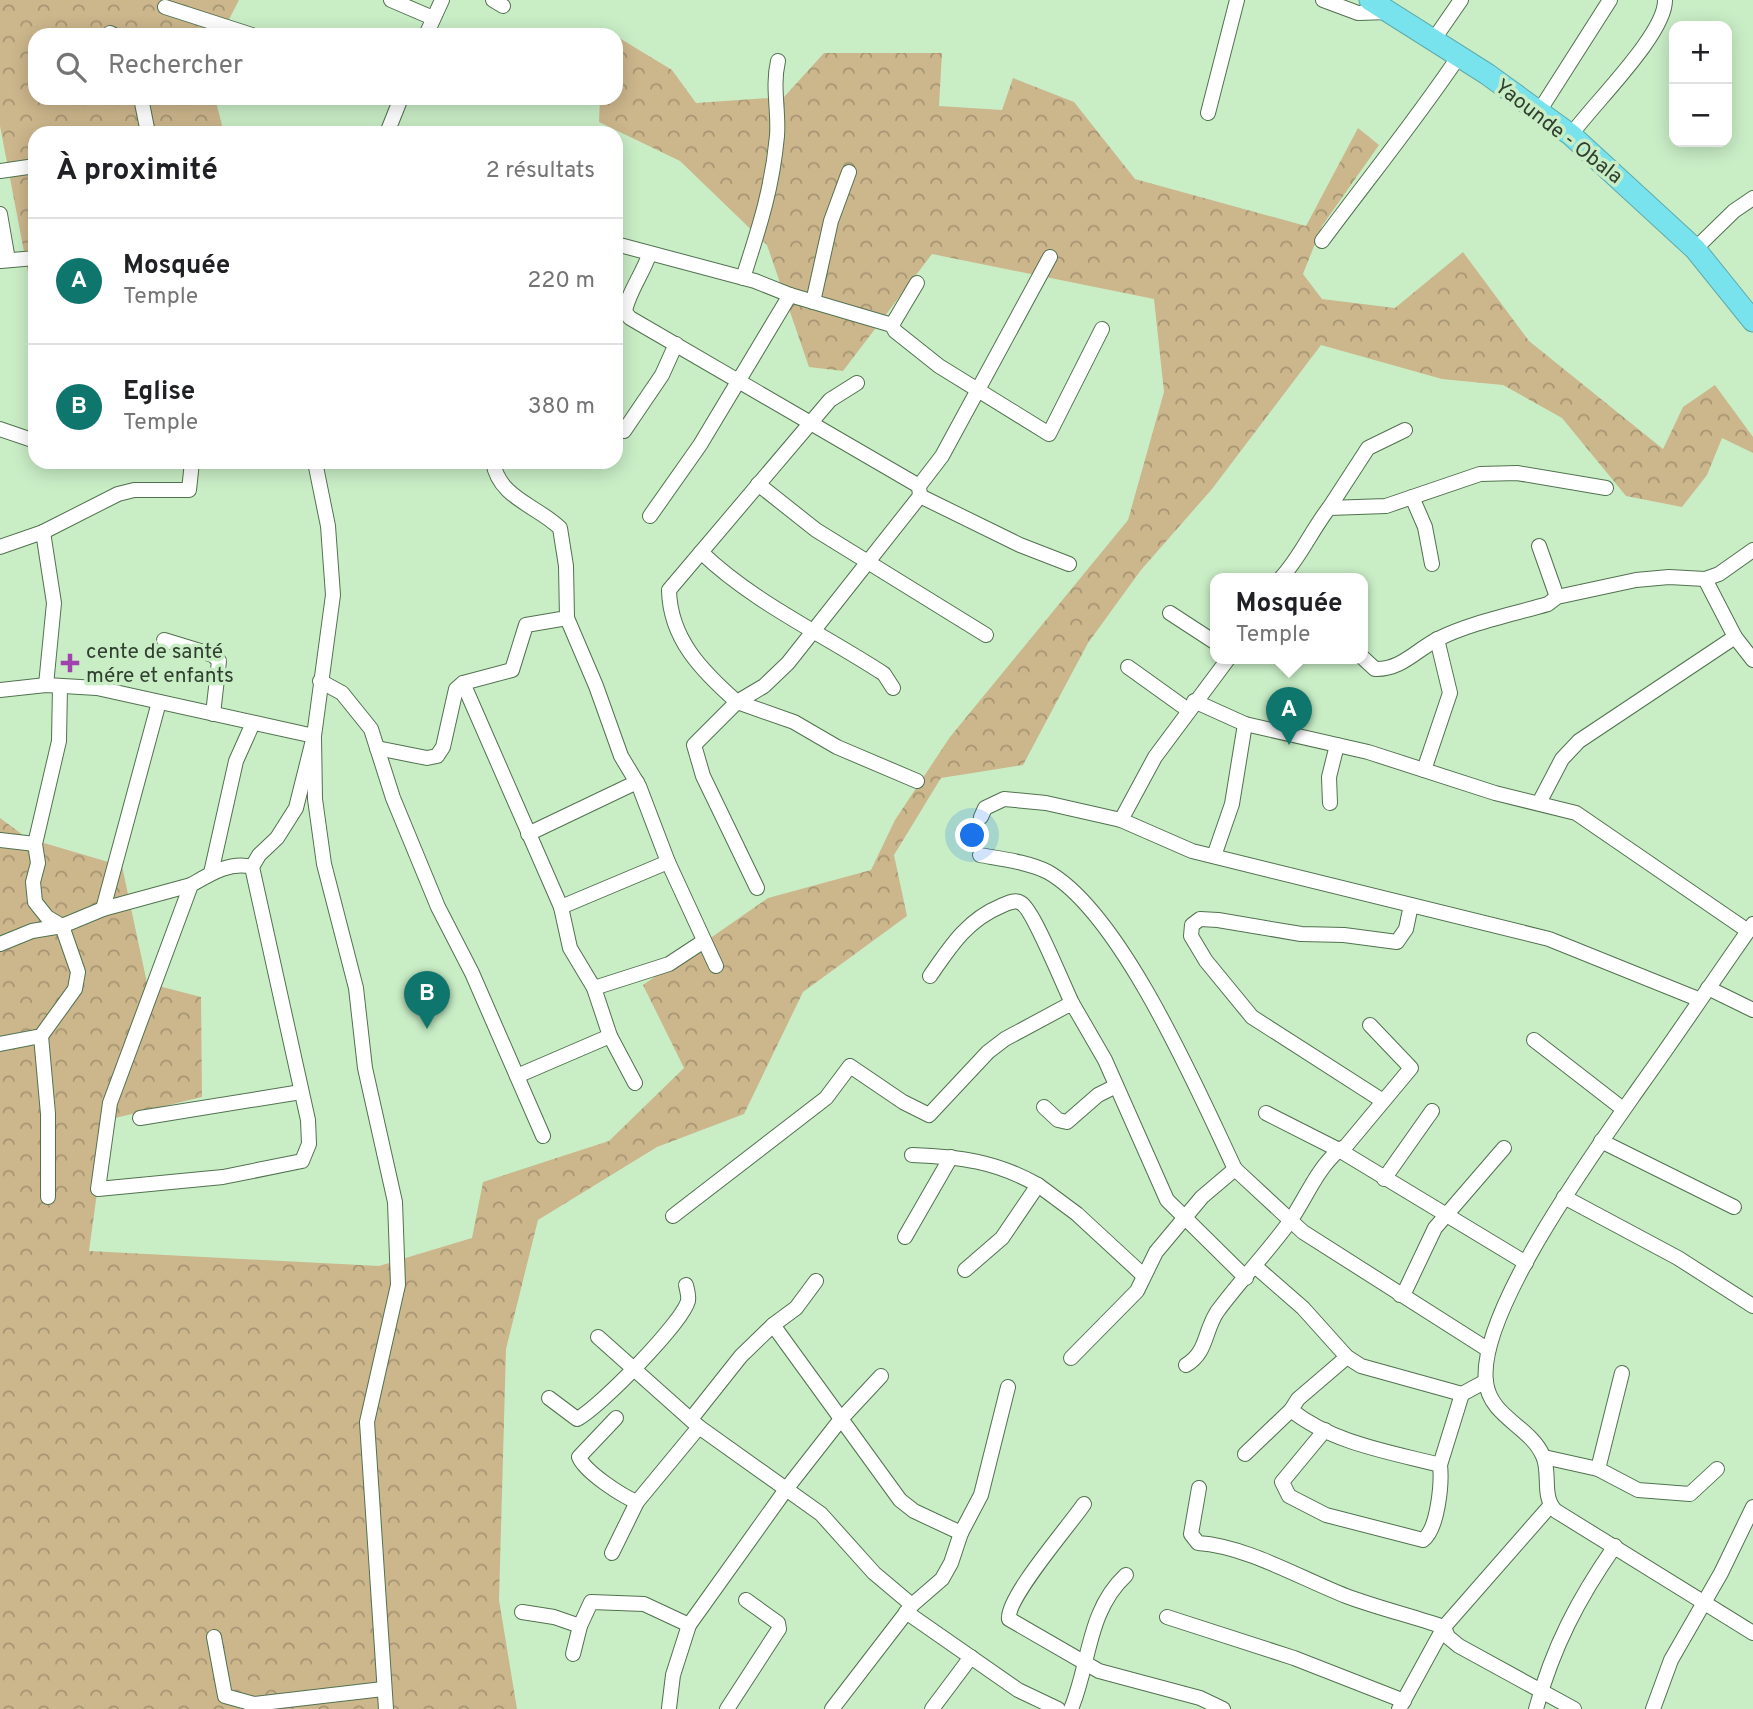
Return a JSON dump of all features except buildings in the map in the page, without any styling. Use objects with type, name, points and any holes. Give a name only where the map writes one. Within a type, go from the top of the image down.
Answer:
[{"type":"highway","name":"Yaounde - Obala","points":[[1370,0],[1434,39],[1571,135],[1695,249],[1753,321]]},
{"type":"street","points":[[391,0],[408,4],[433,18]]},
{"type":"street","points":[[429,28],[442,0]]},
{"type":"street","points":[[1208,113],[1237,0]]},
{"type":"street","points":[[1323,0],[1358,13],[1393,12]]},
{"type":"street","points":[[1434,39],[1461,0]]},
{"type":"street","points":[[1538,113],[1610,0]]},
{"type":"street","points":[[1571,135],[1586,114],[1609,91],[1653,31],[1663,16],[1665,0]]},
{"type":"street","points":[[165,7],[230,28]]},
{"type":"street","points":[[1322,241],[1390,149],[1419,117],[1459,56]]},
{"type":"street","points":[[743,278],[771,190],[777,132],[774,80],[778,61]]},
{"type":"street","points":[[142,105],[147,126]]},
{"type":"street","points":[[394,126],[399,105]]},
{"type":"street","points":[[0,171],[28,167]]},
{"type":"street","points":[[813,302],[831,221],[849,172]]},
{"type":"street","points":[[1695,249],[1734,211],[1753,198]]},
{"type":"street","points":[[0,214],[4,261],[28,259]]},
{"type":"street","points":[[623,246],[743,278],[892,325],[895,331],[940,366],[1049,434],[1102,329]]},
{"type":"street","points":[[649,255],[625,312],[811,422],[919,491],[1020,545],[1069,564]]},
{"type":"street","points":[[757,888],[703,776],[694,745],[737,702],[764,686],[815,630],[919,491],[943,456],[979,392],[1050,257]]},
{"type":"street","points":[[892,325],[917,283]]},
{"type":"street","points":[[650,516],[700,445],[790,295]]},
{"type":"street","points":[[623,430],[662,375],[676,344]]},
{"type":"street","points":[[857,383],[830,400],[669,590],[670,612],[694,662],[737,702],[794,722],[837,747],[916,781]]},
{"type":"street","points":[[0,429],[28,439]]},
{"type":"street","points":[[1286,573],[1368,448],[1405,430]]},
{"type":"street","points":[[0,547],[43,532],[126,492],[189,490],[191,469]]},
{"type":"street","points":[[316,469],[328,526],[333,595],[314,736],[315,799],[324,864],[356,988],[365,1068],[395,1202],[398,1285],[367,1422],[386,1709]]},
{"type":"street","points":[[495,469],[499,482],[519,501],[560,528],[566,566],[567,618],[596,686],[621,757],[637,782],[668,862],[716,966]]},
{"type":"street","points":[[1329,508],[1386,506],[1480,474],[1517,473],[1606,488]]},
{"type":"street","points":[[758,484],[816,530],[986,635]]},
{"type":"street","points":[[1412,497],[1425,527],[1432,564]]},
{"type":"street","points":[[43,532],[54,603],[53,685],[59,741],[36,845],[38,863],[33,882],[35,902],[47,917],[62,926],[79,972],[75,989],[41,1036],[48,1114],[48,1197]]},
{"type":"street","points":[[1539,546],[1557,597]]},
{"type":"street","points":[[1368,662],[1375,669],[1385,669],[1406,660],[1437,639],[1548,604],[1557,597],[1636,580],[1669,577],[1705,579],[1718,574],[1753,550]]},
{"type":"street","points":[[701,552],[739,583],[884,674],[893,688]]},
{"type":"street","points":[[1705,579],[1735,638],[1753,660]]},
{"type":"street","points":[[1170,613],[1210,639]]},
{"type":"street","points":[[377,748],[427,758],[437,755],[443,747],[456,689],[463,682],[512,670],[526,625],[567,618]]},
{"type":"street","points":[[1539,803],[1562,759],[1579,741],[1735,638]]},
{"type":"street","points":[[1424,770],[1450,693],[1437,639]]},
{"type":"street","points":[[164,640],[212,655],[219,661],[213,714]]},
{"type":"street","points":[[1121,820],[1139,784],[1191,705],[1224,664]]},
{"type":"street","points":[[1128,667],[1191,705],[1245,724],[1337,745],[1495,793],[1576,813],[1750,928],[1564,1197],[1526,1263],[1487,1349],[1486,1381],[1490,1398],[1539,1448],[1544,1457],[1550,1506],[1444,1626],[1402,1705],[1294,1658],[1167,1617]]},
{"type":"street","points":[[320,681],[342,693],[371,729],[393,798],[438,906],[472,973],[542,1136]]},
{"type":"street","points":[[463,682],[561,907],[570,948],[594,988],[610,1036],[635,1083]]},
{"type":"street","points":[[0,691],[53,685],[97,688],[314,736]]},
{"type":"street","points":[[103,909],[159,702]]},
{"type":"street","points":[[211,873],[236,761],[253,723]]},
{"type":"street","points":[[1214,856],[1232,804],[1245,724]]},
{"type":"street","points":[[191,885],[110,1103],[98,1189],[223,1177],[302,1161],[309,1144],[307,1120],[252,867],[259,855],[277,838],[296,808],[314,736]]},
{"type":"street","points":[[1330,803],[1329,777],[1337,745]]},
{"type":"street","points":[[528,835],[637,782]]},
{"type":"street","points":[[981,817],[985,808],[1004,799],[1046,803],[1121,820],[1192,851],[1549,939],[1753,1010]]},
{"type":"street","points":[[0,840],[36,845]]},
{"type":"street","points":[[980,855],[1045,871],[1057,878],[1094,916],[1158,1014],[1234,1169],[1289,1222],[1487,1349]]},
{"type":"street","points":[[561,907],[668,862]]},
{"type":"street","points":[[0,944],[32,931],[62,926],[103,909],[191,885],[211,873],[239,863],[252,867]]},
{"type":"street","points":[[930,976],[961,932],[984,913],[1013,901],[1022,903],[1033,918],[1072,1003],[1105,1060],[1155,1177],[1167,1199],[1184,1218],[1251,1273],[1310,1315],[1347,1357],[1379,1373],[1462,1394],[1486,1381]]},
{"type":"street","points":[[1383,1101],[1252,1017],[1206,961],[1191,936],[1192,925],[1200,919],[1218,920],[1301,934],[1345,935],[1397,942],[1406,929],[1411,905]]},
{"type":"street","points":[[594,988],[668,964],[704,941]]},
{"type":"street","points":[[673,1216],[826,1098],[850,1066],[903,1102],[929,1115],[988,1052],[1039,1019],[1072,1003]]},
{"type":"street","points":[[1185,1365],[1197,1359],[1212,1322],[1289,1222],[1315,1178],[1339,1150],[1354,1140],[1383,1101],[1409,1074],[1411,1068],[1370,1026]]},
{"type":"street","points":[[0,1044],[41,1036]]},
{"type":"street","points":[[517,1076],[610,1036]]},
{"type":"street","points":[[1534,1040],[1623,1109]]},
{"type":"street","points":[[1044,1107],[1058,1120],[1067,1122],[1098,1095],[1116,1086]]},
{"type":"street","points":[[140,1118],[301,1092]]},
{"type":"street","points":[[1384,1179],[1432,1111]]},
{"type":"street","points":[[1266,1113],[1339,1150],[1526,1263]]},
{"type":"street","points":[[1601,1141],[1734,1207]]},
{"type":"street","points":[[1400,1295],[1406,1289],[1431,1236],[1504,1149]]},
{"type":"street","points":[[912,1155],[951,1157],[1008,1168],[1038,1185],[1077,1214],[1143,1275]]},
{"type":"street","points":[[905,1237],[951,1157]]},
{"type":"street","points":[[1071,1358],[1137,1291],[1143,1275],[1202,1196],[1234,1169]]},
{"type":"street","points":[[965,1270],[1002,1238],[1038,1185]]},
{"type":"street","points":[[1564,1197],[1689,1265],[1753,1306]]},
{"type":"street","points":[[612,1553],[637,1502],[741,1356],[796,1307],[816,1280]]},
{"type":"street","points":[[549,1398],[577,1419],[589,1413],[670,1329],[686,1305],[686,1285]]},
{"type":"street","points":[[773,1325],[900,1500],[932,1521],[961,1533]]},
{"type":"street","points":[[598,1337],[695,1423],[821,1514],[909,1608],[971,1657],[1038,1702],[1058,1709]]},
{"type":"street","points":[[1245,1454],[1291,1410],[1298,1399],[1347,1357]]},
{"type":"street","points":[[1598,1469],[1622,1373]]},
{"type":"street","points":[[669,1708],[673,1675],[689,1625],[787,1488],[841,1419],[881,1376]]},
{"type":"street","points":[[832,1709],[909,1608],[942,1579],[951,1563],[961,1533],[981,1495],[1008,1387]]},
{"type":"street","points":[[1325,1430],[1282,1482],[1289,1496],[1326,1515],[1423,1540],[1431,1532],[1442,1483],[1440,1465],[1462,1394]]},
{"type":"street","points":[[1291,1410],[1325,1430],[1364,1445],[1440,1465]]},
{"type":"street","points":[[616,1418],[579,1457],[581,1464],[612,1488],[637,1502]]},
{"type":"street","points":[[1544,1457],[1598,1469],[1638,1490],[1685,1494],[1695,1490],[1717,1469]]},
{"type":"street","points":[[1199,1488],[1191,1534],[1198,1543],[1240,1549],[1267,1564],[1353,1598],[1444,1626]]},
{"type":"street","points":[[1084,1504],[1027,1580],[1008,1614],[1012,1623],[1059,1646],[1087,1665],[1200,1698],[1223,1709]]},
{"type":"street","points":[[1550,1506],[1753,1633]]},
{"type":"street","points":[[1653,1709],[1671,1660],[1721,1573],[1753,1507]]},
{"type":"street","points":[[1536,1709],[1568,1620],[1615,1546]]},
{"type":"street","points":[[1071,1709],[1087,1665],[1093,1626],[1117,1583],[1126,1575]]},
{"type":"street","points":[[727,1709],[779,1629],[778,1622],[746,1600]]},
{"type":"street","points":[[573,1654],[580,1626],[591,1602],[644,1604],[689,1625]]},
{"type":"street","points":[[522,1612],[554,1617],[580,1626]]},
{"type":"street","points":[[1444,1626],[1448,1637],[1459,1646],[1574,1709]]},
{"type":"street","points":[[215,1637],[225,1696],[254,1704],[383,1689]]},
{"type":"street","points":[[932,1709],[971,1657]]},
{"type":"green space","points":[[0,0],[239,0],[225,28],[28,28],[28,105],[217,105],[222,126],[28,126],[28,272],[0,126]]},
{"type":"green space","points":[[623,40],[672,70],[696,103],[784,97],[824,53],[942,53],[939,106],[1002,110],[1013,78],[1074,102],[1135,179],[1306,226],[1358,128],[1379,145],[1322,226],[1303,274],[1322,299],[1395,308],[1463,252],[1529,341],[1663,449],[1683,407],[1715,385],[1753,437],[1753,453],[1722,438],[1707,475],[1682,507],[1626,496],[1562,418],[1503,385],[1442,379],[1321,345],[1212,489],[1141,570],[1088,643],[1023,765],[941,778],[894,855],[907,916],[803,992],[744,1114],[657,1147],[538,1220],[506,1349],[499,1600],[517,1709],[0,1709],[0,818],[27,838],[122,866],[147,983],[201,997],[202,1097],[107,1120],[89,1251],[379,1266],[472,1238],[483,1182],[609,1141],[684,1068],[643,985],[768,898],[871,870],[895,820],[950,737],[1128,520],[1164,392],[1154,299],[932,254],[843,371],[809,367],[767,245],[680,161],[623,134],[623,126],[607,126],[599,122],[600,105],[623,105]]},
{"type":"place","name":"cente de santé mére et enfants","points":[[70,663]]},
{"type":"place","name":"Mosquée","points":[[1289,745]]},
{"type":"place","name":"Eglise","points":[[427,1029]]}]
